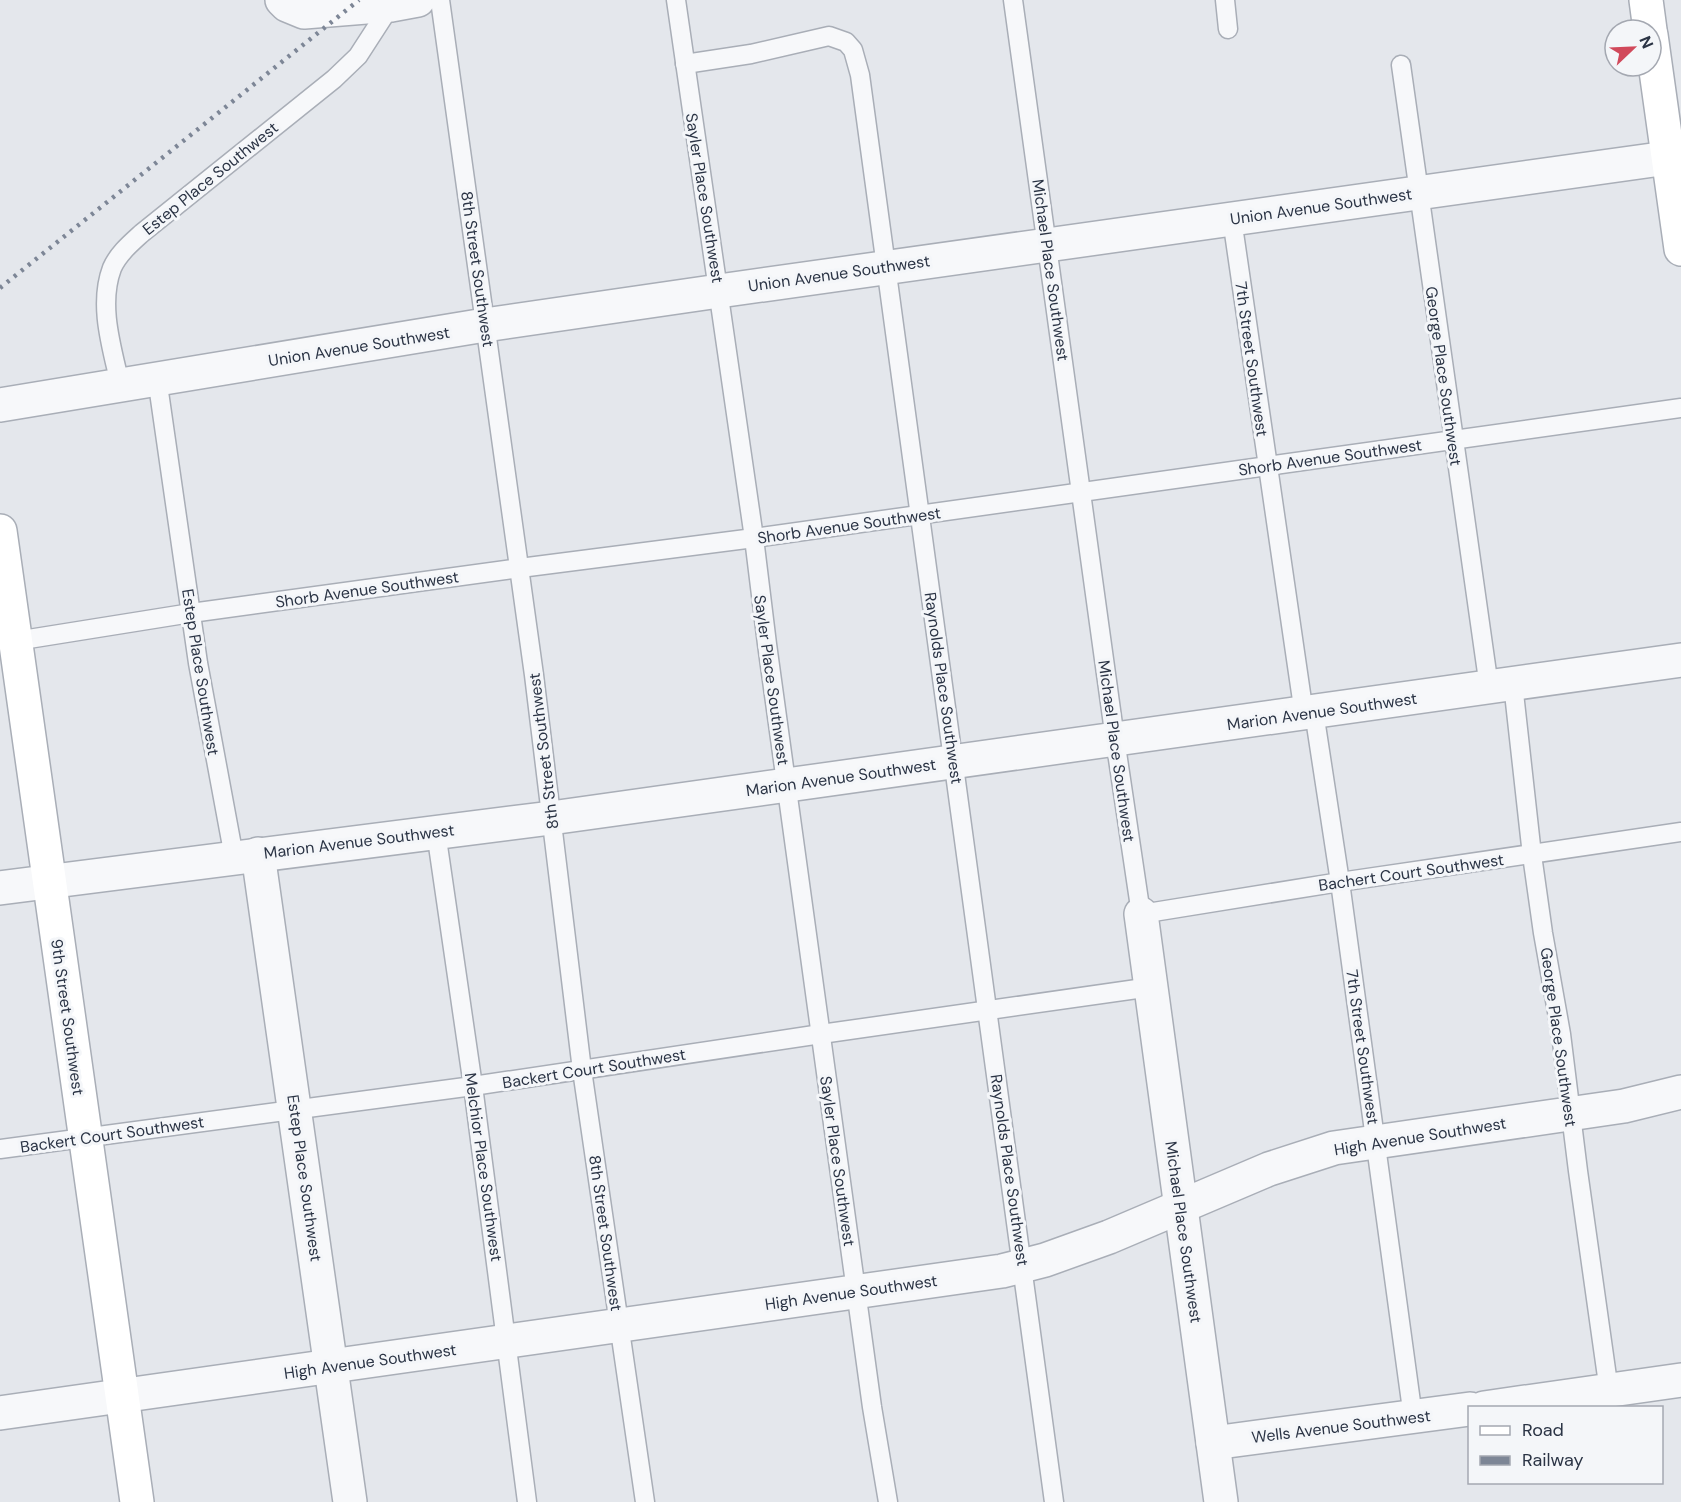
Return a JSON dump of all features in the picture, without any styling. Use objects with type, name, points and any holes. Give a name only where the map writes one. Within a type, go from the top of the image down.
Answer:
[{"type":"street","points":[[1646,0],[1648,18]]},
{"type":"street","points":[[284,2],[304,12],[405,2]]},
{"type":"street","points":[[1659,78],[1675,157],[1681,249]]},
{"type":"street","name":"Union Avenue Southwest","points":[[0,405],[485,325],[1675,157]]},
{"type":"street","name":"9th Street Southwest","points":[[0,531],[136,1502]]},
{"type":"street","name":"Marion Avenue Southwest","points":[[0,888],[551,818],[1681,660]]},
{"type":"street","name":"Estep Place Southwest","points":[[246,856],[296,1110],[350,1502]]},
{"type":"street","name":"Michael Place Southwest","points":[[1141,914],[1221,1502]]},
{"type":"street","name":"High Avenue Southwest","points":[[0,1413],[856,1292],[1023,1266],[1109,1237],[1269,1169],[1334,1148],[1624,1106],[1681,1092]]},
{"type":"street","points":[[1491,1406],[1681,1380]]},
{"type":"street","name":"Wells Avenue Southwest","points":[[1213,1443],[1468,1410]]},
{"type":"lane","name":"8th Street Southwest","points":[[440,0],[519,568],[582,1070],[645,1502]]},
{"type":"lane","name":"Sayler Place Southwest","points":[[676,0],[754,538],[856,1292],[888,1502]]},
{"type":"lane","name":"Michael Place Southwest","points":[[1013,0],[1141,914]]},
{"type":"lane","points":[[1225,0],[1228,29]]},
{"type":"lane","name":"Estep Place Southwest","points":[[120,384],[109,336],[107,301],[112,267],[125,248],[333,79],[358,56],[405,2]]},
{"type":"lane","name":"Raynolds Place Southwest","points":[[685,64],[751,54],[829,36],[846,42],[853,50],[860,75],[1054,1502]]},
{"type":"lane","name":"George Place Southwest","points":[[1401,65],[1453,440],[1532,855],[1561,1034],[1609,1390]]},
{"type":"lane","name":"7th Street Southwest","points":[[1232,219],[1267,466],[1340,882],[1413,1417]]},
{"type":"lane","name":"Estep Place Southwest","points":[[157,378],[191,613],[246,856]]},
{"type":"lane","name":"Shorb Avenue Southwest","points":[[16,641],[191,613],[754,538],[1681,408]]},
{"type":"lane","name":"Melchior Place Southwest","points":[[436,832],[473,1086],[527,1502]]},
{"type":"lane","name":"Bachert Court Southwest","points":[[1141,914],[1681,832]]},
{"type":"lane","name":"Backert Court Southwest","points":[[0,1149],[473,1086],[1151,987]]},
{"type":"railway","points":[[0,288],[359,0]]}]
